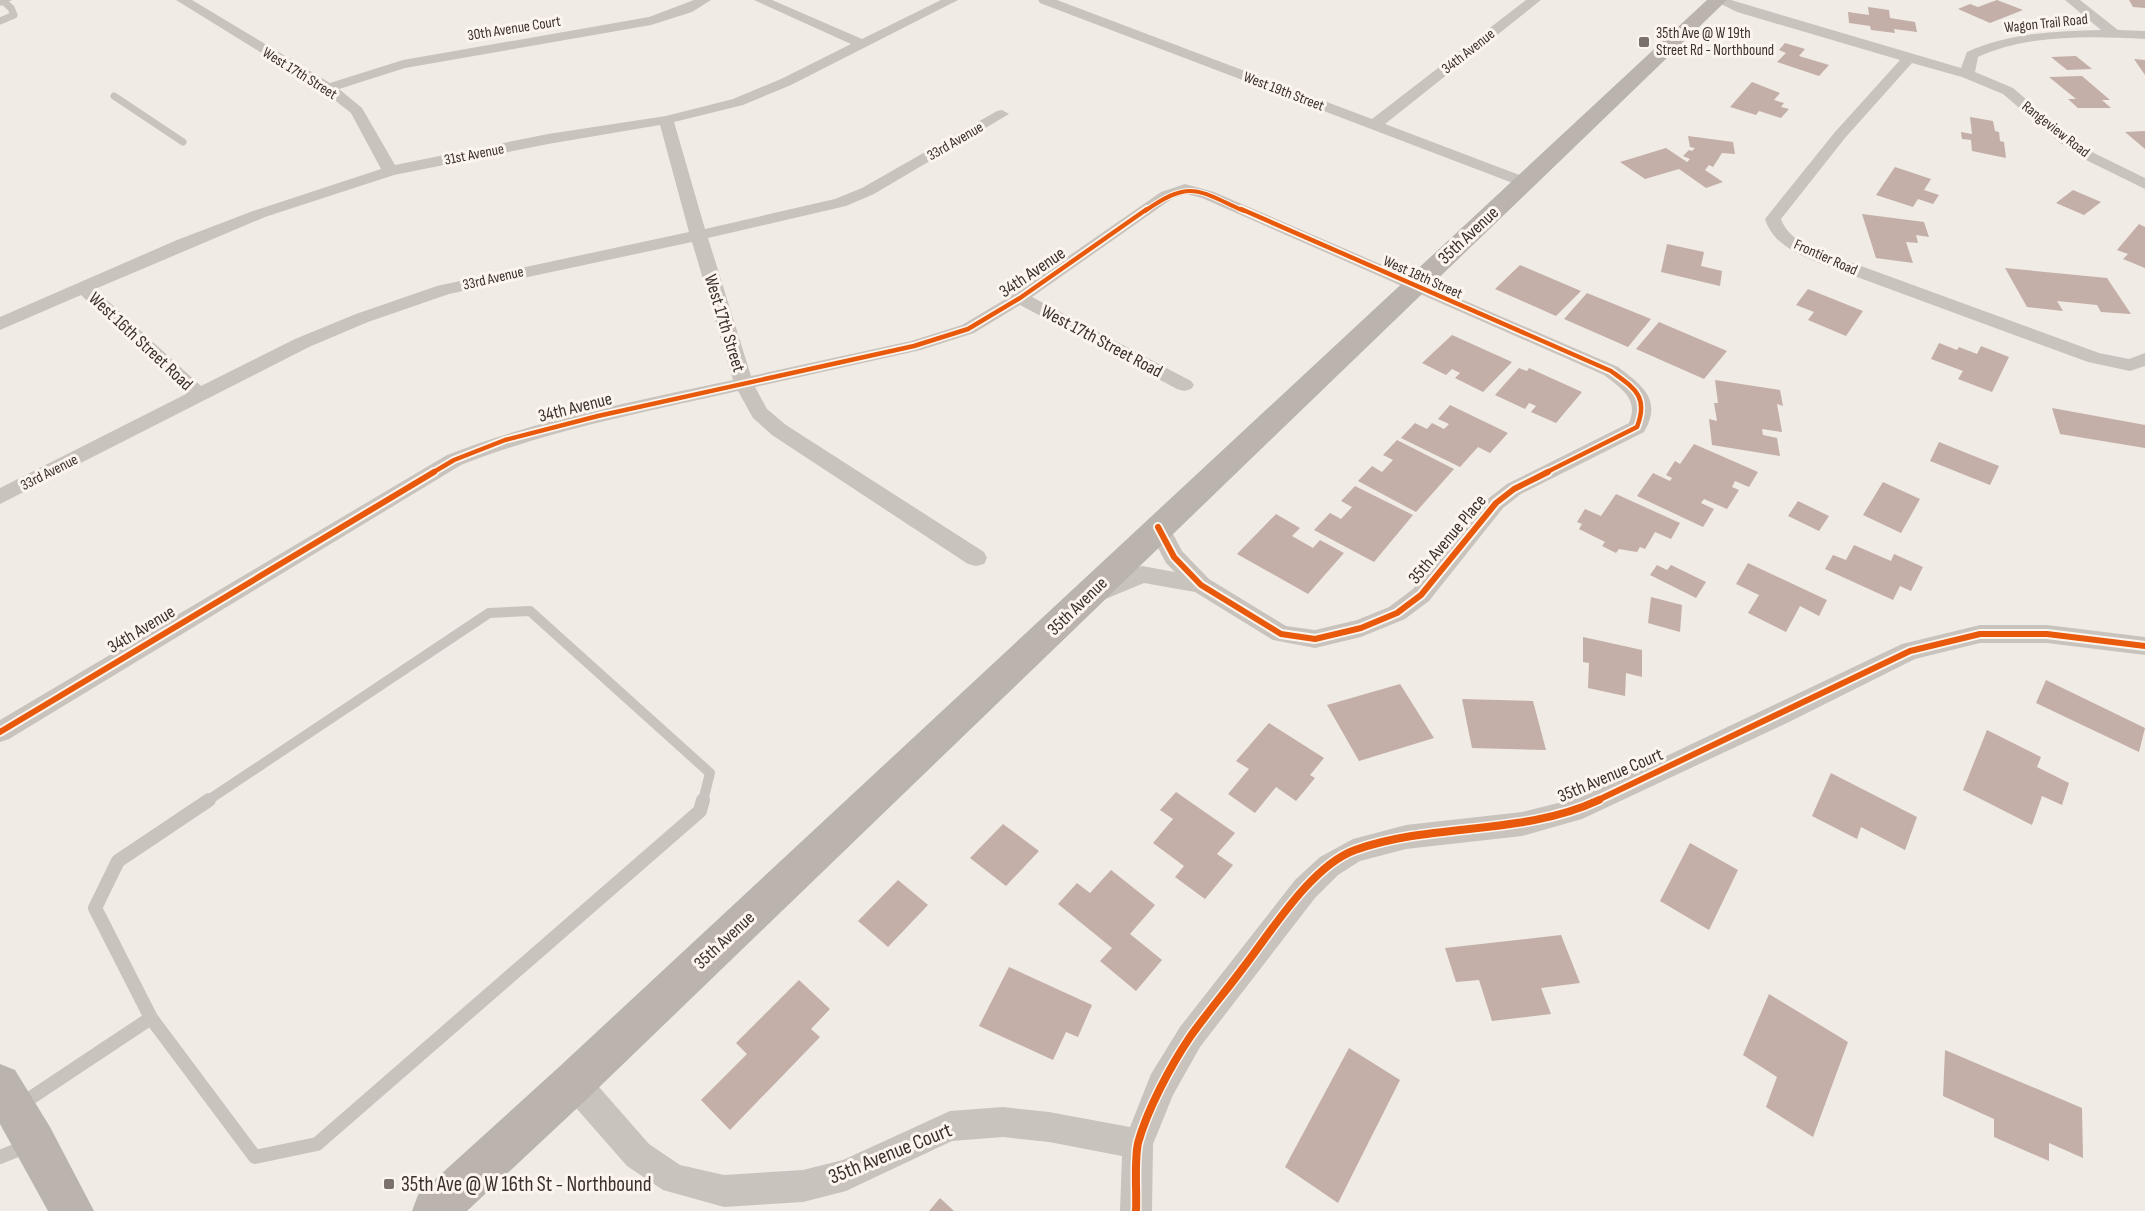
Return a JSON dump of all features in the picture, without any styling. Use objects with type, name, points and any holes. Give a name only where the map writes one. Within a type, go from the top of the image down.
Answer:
[{"type":"main road","name":"35th Avenue","points":[[434,1211],[1719,0]]},
{"type":"main road","points":[[12,1123],[72,1211]]},
{"type":"street","name":"West 17th Street","points":[[183,0],[328,88],[357,111],[390,171]]},
{"type":"street","name":"30th Avenue Court","points":[[328,88],[403,64],[651,21],[687,9],[704,0]]},
{"type":"street","points":[[761,0],[861,44]]},
{"type":"street","name":"31st Avenue","points":[[0,324],[183,244],[259,214],[390,171],[548,139],[666,120],[738,102],[786,82],[951,0]]},
{"type":"street","name":"West 19th Street","points":[[1044,0],[1524,182]]},
{"type":"street","name":"34th Avenue","points":[[1374,125],[1534,0]]},
{"type":"street","points":[[1719,0],[1742,9],[1967,74]]},
{"type":"street","points":[[2072,0],[2113,33]]},
{"type":"street","name":"Wagon Trail Road","points":[[1967,74],[1968,61],[1981,49],[2037,39],[2113,33],[2145,35]]},
{"type":"street","name":"Frontier Road","points":[[1909,58],[1840,135],[1773,219],[1774,226],[1797,247],[2048,342],[2095,358],[2130,364],[2145,359]]},
{"type":"street","name":"Rangeview Road","points":[[1967,74],[2008,91],[2064,139],[2089,156],[2145,184]]},
{"type":"street","name":"33rd Avenue","points":[[0,497],[302,343],[362,318],[443,290],[753,224],[840,203],[868,191],[1002,114]]},
{"type":"street","name":"West 17th Street","points":[[666,120],[680,176],[744,384],[760,413],[778,430],[976,558]]},
{"type":"street","name":"34th Avenue","points":[[0,732],[454,460],[506,440],[598,416],[942,338],[968,329],[990,318],[1020,298],[1152,204],[1167,195],[1185,189]]},
{"type":"street","name":"West 18th Street","points":[[1185,189],[1208,195],[1611,371],[1631,386],[1643,400]]},
{"type":"street","name":"West 16th Street Road","points":[[84,288],[199,395]]},
{"type":"street","name":"West 17th Street Road","points":[[1020,298],[1184,385]]},
{"type":"street","name":"35th Avenue Place","points":[[1201,585],[1281,634],[1315,639],[1360,628],[1397,613],[1421,595],[1496,503],[1514,489],[1637,426],[1643,414],[1643,400]]},
{"type":"street","points":[[1158,527],[1174,557],[1201,585]]},
{"type":"street","points":[[1086,598],[1142,574],[1201,585]]},
{"type":"street","name":"35th Avenue Court","points":[[1136,1211],[1138,1144],[1162,1085],[1190,1037],[1305,889],[1329,866],[1353,851],[1406,837],[1522,824],[1582,808],[1910,651],[1980,634],[2047,634],[2145,646]]},
{"type":"street","name":"35th Avenue Court","points":[[573,1082],[638,1155],[674,1179],[724,1191],[803,1186],[846,1174],[950,1126],[1003,1122],[1049,1127],[1138,1144]]},
{"type":"lane","points":[[0,21],[14,15],[11,8],[3,1]]},
{"type":"lane","points":[[114,96],[183,142]]},
{"type":"lane","points":[[530,611],[710,773],[700,811],[317,1144],[255,1157],[151,1018],[95,908],[118,861],[489,613],[530,611]]},
{"type":"lane","points":[[12,1123],[151,1018]]},
{"type":"building","points":[[1997,0],[2023,10],[1990,23],[1958,9],[1970,4],[1978,7]]},
{"type":"building","points":[[2129,0],[2145,0],[2145,8],[2133,7]]},
{"type":"building","points":[[1868,7],[1889,10],[1890,18],[1915,22],[1917,32],[1894,29],[1895,33],[1871,30],[1870,26],[1849,23],[1848,12],[1869,15]]},
{"type":"building","points":[[1785,43],[1805,49],[1799,56],[1829,65],[1819,76],[1777,62],[1786,53],[1779,50]]},
{"type":"building","points":[[2076,56],[2092,69],[2067,70],[2051,57]]},
{"type":"building","points":[[2134,59],[2145,60],[2145,75]]},
{"type":"building","points":[[2082,76],[2110,100],[2102,100],[2111,108],[2078,108],[2068,99],[2076,99],[2049,77]]},
{"type":"building","points":[[1752,82],[1780,93],[1774,100],[1784,103],[1781,107],[1789,109],[1781,118],[1759,111],[1756,115],[1730,107]]},
{"type":"building","points":[[1970,117],[1993,121],[1995,131],[1999,132],[2000,141],[2004,142],[2006,158],[1972,151],[1971,140],[1962,139],[1961,132],[1972,134]]},
{"type":"building","points":[[2145,131],[2145,149],[2125,132]]},
{"type":"building","points":[[1688,136],[1733,142],[1735,154],[1722,153],[1713,167],[1709,165],[1705,170],[1723,182],[1706,188],[1679,169],[1645,179],[1620,162],[1666,148],[1687,162],[1690,159],[1683,156],[1695,148],[1690,147]]},
{"type":"building","points":[[1895,167],[1931,179],[1924,190],[1939,195],[1933,204],[1918,199],[1913,207],[1876,195]]},
{"type":"building","points":[[2073,190],[2101,202],[2084,215],[2056,203]]},
{"type":"building","points":[[1862,214],[1924,222],[1929,237],[1916,235],[1918,243],[1906,242],[1913,263],[1876,258]]},
{"type":"building","points":[[2139,224],[2145,227],[2145,268],[2123,259],[2128,254],[2117,250]]},
{"type":"building","points":[[1667,244],[1704,252],[1701,266],[1722,271],[1720,286],[1661,272]]},
{"type":"building","points":[[1520,265],[1581,291],[1556,316],[1495,289]]},
{"type":"building","points":[[2005,268],[2107,278],[2131,314],[2101,312],[2097,305],[2057,301],[2063,311],[2027,307]]},
{"type":"building","points":[[1808,289],[1863,311],[1846,336],[1808,320],[1814,312],[1796,305]]},
{"type":"building","points":[[1587,293],[1651,319],[1628,347],[1564,319]]},
{"type":"building","points":[[1659,322],[1727,351],[1704,379],[1636,349]]},
{"type":"building","points":[[1452,335],[1512,362],[1483,392],[1455,378],[1460,373],[1452,369],[1446,375],[1422,363]]},
{"type":"building","points":[[1939,343],[1977,354],[1981,346],[2009,357],[1992,392],[1958,379],[1963,371],[1931,359]]},
{"type":"building","points":[[1519,368],[1527,371],[1529,368],[1582,392],[1556,423],[1531,412],[1536,406],[1529,403],[1525,409],[1495,395]]},
{"type":"building","points":[[1715,380],[1780,390],[1783,406],[1777,404],[1782,432],[1762,429],[1763,435],[1777,438],[1780,456],[1712,445],[1709,419],[1717,421],[1714,403],[1718,403]]},
{"type":"building","points":[[1450,405],[1508,433],[1490,453],[1478,447],[1460,467],[1401,438],[1415,423],[1427,429],[1432,423],[1444,429],[1449,424],[1438,419]]},
{"type":"building","points":[[2052,408],[2145,425],[2145,448],[2060,434]]},
{"type":"building","points":[[1397,440],[1454,469],[1416,512],[1358,481],[1372,466],[1382,472],[1393,460],[1383,455]]},
{"type":"building","points":[[1939,442],[1999,466],[1990,485],[1930,461]]},
{"type":"building","points":[[1694,444],[1758,472],[1749,487],[1735,481],[1732,487],[1739,490],[1727,509],[1704,499],[1701,503],[1714,509],[1703,527],[1637,496],[1653,473],[1670,481],[1672,478],[1666,475],[1675,461],[1680,464]]},
{"type":"building","points":[[1883,482],[1920,499],[1901,533],[1863,515]]},
{"type":"building","points":[[1355,486],[1413,515],[1374,562],[1314,530],[1330,513],[1341,519],[1352,507],[1341,501]]},
{"type":"building","points":[[1616,494],[1680,523],[1671,539],[1655,532],[1645,549],[1640,547],[1637,552],[1619,549],[1616,553],[1602,546],[1605,542],[1579,529],[1582,524],[1577,522],[1585,509],[1601,516]]},
{"type":"building","points":[[1798,501],[1829,516],[1819,531],[1788,516]]},
{"type":"building","points":[[1276,514],[1300,528],[1292,536],[1313,548],[1320,540],[1344,553],[1308,594],[1237,554]]},
{"type":"building","points":[[1854,545],[1891,561],[1894,554],[1923,567],[1911,591],[1900,586],[1893,600],[1825,569],[1833,555],[1846,560]]},
{"type":"building","points":[[1748,563],[1827,600],[1819,616],[1800,606],[1786,632],[1748,613],[1759,595],[1736,584]]},
{"type":"building","points":[[1657,565],[1667,570],[1671,565],[1706,582],[1696,598],[1650,575]]},
{"type":"building","points":[[1651,597],[1682,605],[1680,632],[1648,623]]},
{"type":"building","points":[[1583,637],[1642,650],[1642,677],[1626,673],[1625,696],[1588,688],[1589,663],[1583,662]]},
{"type":"building","points":[[2046,680],[2145,728],[2139,752],[2036,703]]},
{"type":"building","points":[[1400,684],[1434,738],[1359,761],[1327,705]]},
{"type":"building","points":[[1462,699],[1533,701],[1546,750],[1472,748]]},
{"type":"building","points":[[1269,723],[1324,758],[1310,775],[1315,778],[1296,801],[1276,787],[1255,813],[1228,794],[1249,769],[1236,761]]},
{"type":"building","points":[[1987,730],[2041,757],[2037,767],[2069,783],[2062,805],[2042,796],[2032,825],[1963,790]]},
{"type":"building","points":[[1831,773],[1917,817],[1905,850],[1861,827],[1857,839],[1812,816]]},
{"type":"building","points":[[1176,792],[1235,833],[1217,854],[1233,865],[1205,899],[1175,877],[1184,866],[1153,843],[1173,819],[1160,810]]},
{"type":"building","points":[[1003,824],[1039,851],[1006,886],[970,858]]},
{"type":"building","points":[[1690,843],[1738,870],[1709,930],[1660,901]]},
{"type":"building","points":[[1111,870],[1155,905],[1130,934],[1162,960],[1136,991],[1100,961],[1112,948],[1058,904],[1077,883],[1090,893]]},
{"type":"building","points":[[898,880],[928,905],[888,947],[858,921]]},
{"type":"building","points":[[1561,935],[1580,983],[1541,988],[1551,1014],[1492,1021],[1479,980],[1456,982],[1445,948]]},
{"type":"building","points":[[1009,967],[1092,1005],[1078,1037],[1066,1032],[1053,1060],[979,1026]]},
{"type":"building","points":[[799,980],[830,1009],[811,1029],[820,1037],[730,1130],[701,1100],[747,1054],[736,1043]]},
{"type":"building","points":[[1769,994],[1848,1042],[1813,1137],[1766,1107],[1777,1077],[1743,1055]]},
{"type":"building","points":[[1349,1048],[1400,1080],[1338,1203],[1285,1167]]},
{"type":"building","points":[[1945,1050],[2082,1108],[2083,1158],[2049,1143],[2049,1161],[1994,1137],[1994,1119],[1943,1096]]},
{"type":"building","points":[[940,1198],[954,1211],[929,1211]]},
{"type":"cycle path","points":[[0,732],[454,460],[505,440],[598,416],[914,346],[968,329],[1020,298],[1167,195],[1185,189],[1208,195],[1611,371],[1633,388],[1641,401],[1641,417],[1637,427],[1514,489],[1496,503],[1421,595],[1397,613],[1361,628],[1315,639],[1281,634],[1201,585],[1174,557],[1158,527]]},
{"type":"cycle path","points":[[1136,1211],[1138,1144],[1162,1085],[1190,1037],[1305,889],[1329,866],[1353,851],[1406,837],[1522,824],[1582,808],[1910,651],[1980,634],[2047,634],[2145,646]]},
{"type":"place","name":"35th Ave @ W 19th Street Rd - Northbound","points":[[1644,42]]},
{"type":"place","name":"35th Ave @ W 16th St - Northbound","points":[[389,1184]]}]
